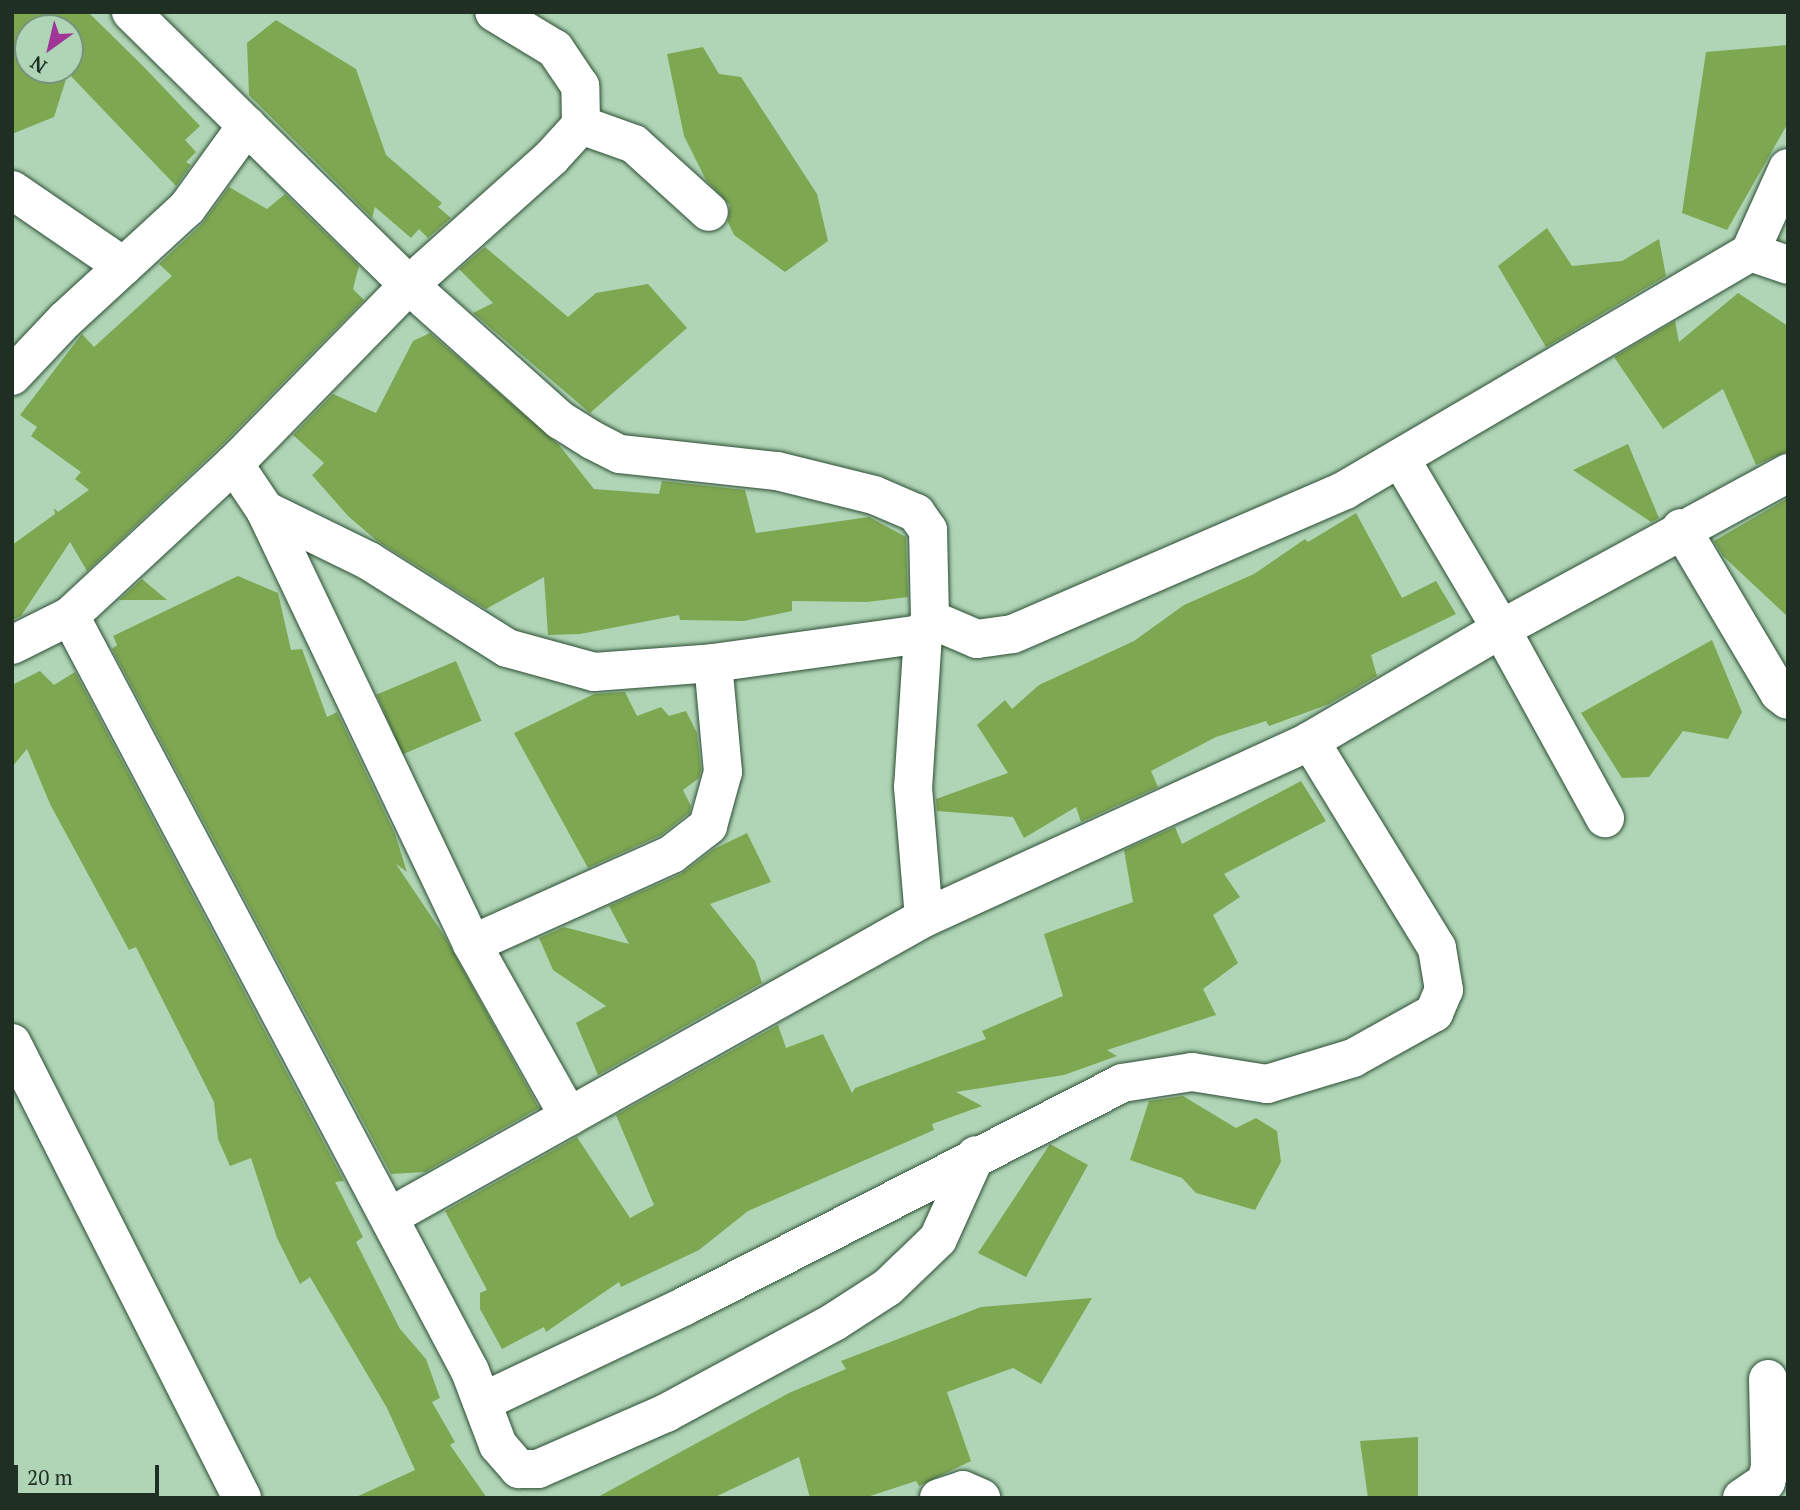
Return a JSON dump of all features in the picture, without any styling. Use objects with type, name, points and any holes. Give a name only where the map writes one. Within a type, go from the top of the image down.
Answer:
[{"type":"street","points":[[131,12],[409,285],[560,420],[620,454],[777,471],[902,504],[928,530],[927,626],[913,787],[925,918]]},
{"type":"street","points":[[12,645],[70,616],[234,464],[409,285],[551,158],[581,125],[580,86],[555,49],[494,12]]},
{"type":"street","points":[[12,376],[123,266],[187,208],[247,125]]},
{"type":"street","points":[[581,125],[634,144],[709,212]]},
{"type":"street","points":[[265,510],[369,561],[507,648],[594,672],[713,663],[927,626],[977,639],[1013,634],[1345,490],[1750,252],[1788,168]]},
{"type":"street","points":[[12,190],[123,266]]},
{"type":"street","points":[[1750,252],[1788,265]]},
{"type":"street","points":[[1399,458],[1501,629],[1605,818]]},
{"type":"street","points":[[234,464],[265,510],[472,944],[569,1117]]},
{"type":"street","points":[[389,1217],[925,918],[1310,741],[1681,528],[1788,473]]},
{"type":"street","points":[[1681,528],[1779,693],[1788,700]]},
{"type":"street","points":[[70,616],[389,1217],[482,1402],[498,1445],[519,1469],[538,1469],[666,1413],[834,1322],[888,1287],[938,1239],[976,1155]]},
{"type":"street","points":[[472,944],[672,854],[708,826],[723,772],[713,663]]},
{"type":"street","points":[[482,1402],[685,1306],[976,1155],[1122,1083],[1192,1072],[1267,1084],[1353,1058],[1434,1013],[1444,990],[1437,948],[1310,741]]},
{"type":"street","points":[[12,1043],[242,1498]]},
{"type":"street","points":[[1742,1498],[1766,1482],[1770,1467],[1768,1379]]},
{"type":"street","points":[[939,1498],[963,1490],[981,1498]]},
{"type":"building","points":[[12,12],[88,12],[200,126],[185,140],[196,152],[186,162],[191,165],[176,186],[79,84],[84,84],[84,14],[14,14],[14,84],[64,84],[54,117],[12,134]]},
{"type":"building","points":[[276,20],[356,69],[386,155],[442,203],[438,207],[451,218],[428,238],[419,229],[411,238],[375,207],[372,218],[249,95],[247,43]]},
{"type":"building","points":[[1788,45],[1788,123],[1727,230],[1682,213],[1706,52]]},
{"type":"building","points":[[703,47],[719,74],[741,77],[817,194],[828,241],[785,272],[734,235],[728,222],[730,205],[706,180],[684,136],[667,54]]},
{"type":"building","points":[[229,187],[267,209],[285,194],[359,266],[353,289],[364,300],[224,443],[87,571],[70,542],[21,616],[12,620],[12,545],[55,514],[54,508],[58,512],[89,490],[75,479],[81,472],[31,436],[37,427],[20,415],[82,334],[94,347],[172,276],[159,264],[202,224]]},
{"type":"building","points":[[1547,228],[1572,266],[1622,261],[1659,239],[1666,276],[1546,347],[1498,266]]},
{"type":"building","points":[[485,247],[568,317],[596,293],[648,284],[687,328],[590,413],[473,313],[493,303],[459,269]]},
{"type":"building","points":[[1738,293],[1788,326],[1788,451],[1756,465],[1723,389],[1663,429],[1614,357],[1675,321],[1679,342]]},
{"type":"building","points":[[430,333],[559,445],[594,489],[659,494],[662,481],[745,490],[756,533],[869,517],[906,537],[908,597],[867,602],[792,601],[792,611],[744,621],[680,620],[679,615],[580,634],[548,635],[544,577],[486,609],[376,540],[348,516],[312,475],[324,463],[293,435],[333,394],[376,413],[413,341]]},
{"type":"building","points":[[1628,444],[1659,518],[1651,522],[1573,470]]},
{"type":"building","points":[[1788,498],[1788,617],[1723,556],[1714,541]]},
{"type":"building","points":[[1356,513],[1402,598],[1436,581],[1456,614],[1371,655],[1377,676],[1329,704],[1269,726],[1266,721],[1216,737],[1151,771],[1158,787],[1081,822],[1076,807],[1024,838],[1013,817],[937,811],[936,799],[1008,773],[977,725],[1005,700],[1012,709],[1039,685],[1134,641],[1184,605],[1254,574],[1305,539],[1308,542]]},
{"type":"building","points":[[238,576],[278,593],[291,650],[302,649],[327,717],[337,712],[395,834],[407,872],[396,864],[445,937],[539,1108],[425,1172],[391,1174],[112,649],[117,645],[113,636]]},
{"type":"building","points":[[142,579],[167,600],[119,600]]},
{"type":"building","points":[[1712,640],[1742,712],[1728,739],[1683,731],[1649,777],[1622,778],[1581,713]]},
{"type":"building","points":[[456,661],[481,721],[402,754],[377,695]]},
{"type":"building","points":[[40,671],[54,685],[75,672],[344,1181],[335,1182],[363,1237],[356,1242],[400,1329],[426,1359],[440,1398],[432,1402],[455,1442],[450,1445],[487,1498],[354,1498],[415,1470],[387,1408],[310,1277],[300,1284],[277,1238],[251,1158],[230,1166],[218,1139],[214,1102],[136,947],[129,950],[50,804],[27,749],[12,767],[12,685]]},
{"type":"building","points":[[625,692],[637,716],[661,707],[669,716],[686,711],[697,733],[701,770],[699,778],[683,790],[691,806],[689,813],[661,835],[588,868],[514,733],[594,694]]},
{"type":"building","points":[[1301,781],[1326,821],[1224,874],[1240,897],[1213,915],[1238,963],[1203,989],[1216,1015],[1107,1050],[1117,1056],[1064,1075],[956,1092],[982,1106],[932,1124],[934,1130],[748,1211],[699,1250],[621,1287],[619,1282],[546,1332],[544,1327],[502,1349],[480,1309],[480,1293],[487,1290],[445,1211],[577,1137],[630,1218],[654,1205],[616,1115],[778,1025],[786,1048],[823,1034],[852,1093],[855,1088],[986,1039],[982,1031],[1063,996],[1044,934],[1133,902],[1124,850],[1175,827],[1182,844]]},
{"type":"building","points":[[747,833],[771,882],[710,904],[755,961],[762,983],[598,1075],[576,1023],[606,1006],[553,970],[539,938],[564,927],[629,944],[609,906],[681,874],[714,849]]},
{"type":"building","points":[[1183,1096],[1236,1128],[1256,1118],[1277,1131],[1281,1162],[1255,1210],[1196,1193],[1182,1178],[1130,1160],[1149,1101]]},
{"type":"building","points":[[1050,1144],[1088,1165],[1026,1277],[978,1253]]},
{"type":"building","points":[[1092,1298],[1041,1384],[1013,1368],[947,1392],[971,1461],[919,1486],[916,1481],[864,1498],[810,1498],[799,1457],[713,1498],[596,1498],[789,1393],[846,1369],[841,1361],[981,1307]]},
{"type":"building","points":[[1418,1437],[1418,1498],[1368,1498],[1360,1441]]}]
